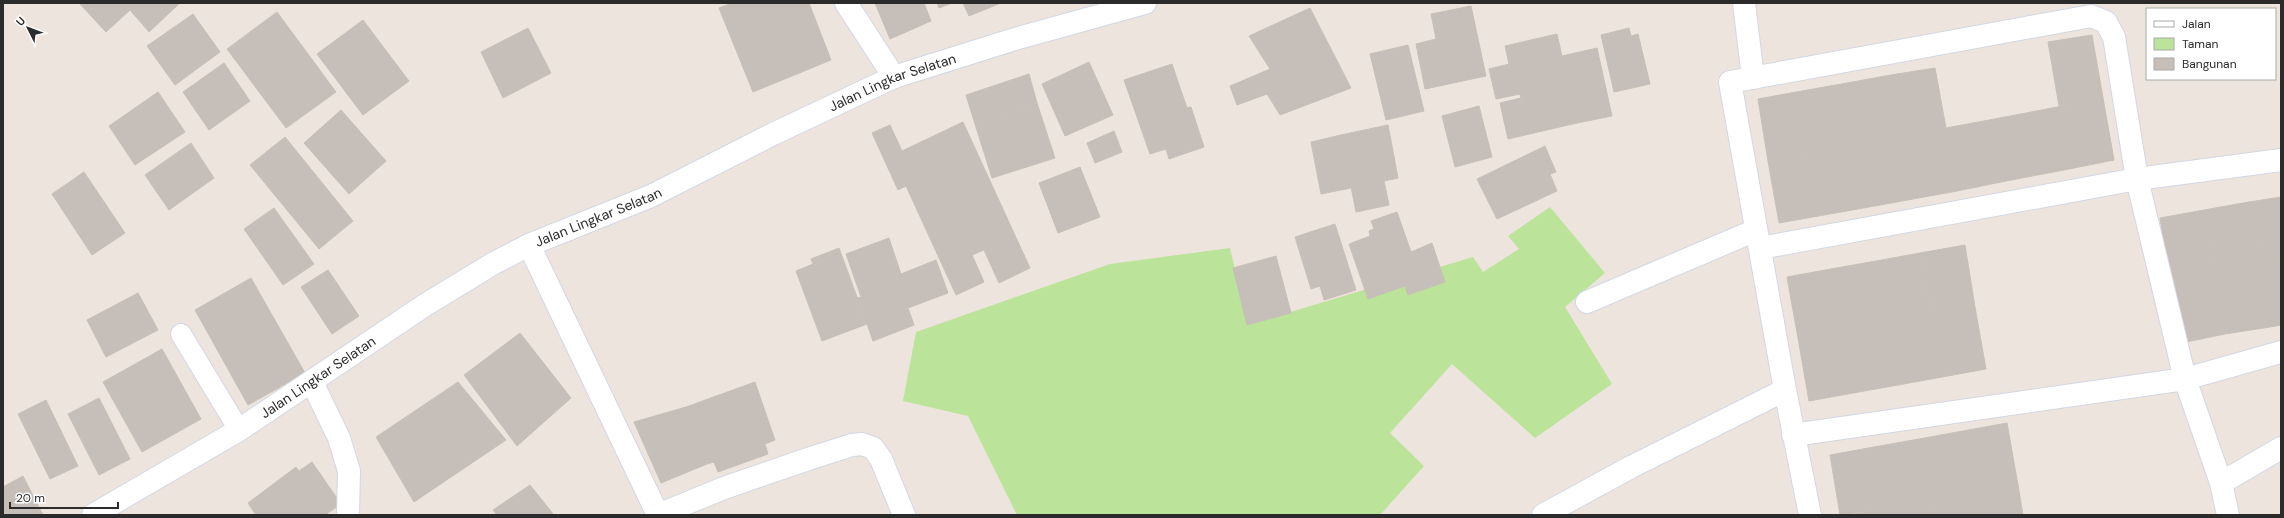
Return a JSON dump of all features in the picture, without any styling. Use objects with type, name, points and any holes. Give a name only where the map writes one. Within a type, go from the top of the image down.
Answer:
[{"type":"street","points":[[846,3],[894,77]]},
{"type":"street","name":"Jalan Lingkar Selatan","points":[[92,515],[239,430],[424,305],[494,263],[529,245],[651,196],[773,134],[894,77],[1015,39],[1145,3]]},
{"type":"street","points":[[1744,3],[1753,78]]},
{"type":"street","points":[[1810,515],[1785,390],[1730,82],[2091,16],[2106,22],[2114,37],[2137,179],[2185,379],[2221,483],[2228,515]]},
{"type":"street","points":[[1587,302],[1758,239],[2137,179],[2281,160]]},
{"type":"street","points":[[529,245],[658,515],[724,488],[808,459],[852,445],[862,444],[873,448],[880,459],[904,515]]},
{"type":"street","points":[[1794,435],[2185,379],[2281,352]]},
{"type":"street","points":[[312,382],[339,438],[349,471],[348,515]]},
{"type":"street","points":[[1543,515],[1631,467],[1785,390]]},
{"type":"street","points":[[2221,483],[2281,448]]},
{"type":"lane","points":[[181,334],[239,430]]},
{"type":"green space","points":[[1550,207],[1605,273],[1565,307],[1612,384],[1535,438],[1452,364],[1390,433],[1424,466],[1380,515],[1017,515],[968,416],[903,401],[916,332],[1110,264],[1230,248],[1248,325],[1473,257],[1483,272],[1519,249],[1508,236]]},
{"type":"building","points":[[180,3],[149,32],[130,10],[106,32],[80,4]]},
{"type":"building","points":[[732,3],[809,3],[831,60],[753,92],[719,8]]},
{"type":"building","points":[[875,3],[924,3],[931,21],[890,39]]},
{"type":"building","points":[[937,3],[952,3],[939,8]]},
{"type":"building","points":[[963,3],[1001,3],[969,16]]},
{"type":"building","points":[[1471,6],[1486,76],[1425,89],[1416,44],[1436,39],[1431,14]]},
{"type":"building","points":[[1310,8],[1351,88],[1280,115],[1267,94],[1237,105],[1230,86],[1270,69],[1249,36]]},
{"type":"building","points":[[277,12],[336,92],[286,128],[227,49]]},
{"type":"building","points":[[193,14],[220,52],[175,85],[147,46]]},
{"type":"building","points":[[363,20],[409,81],[363,115],[317,54]]},
{"type":"building","points":[[528,28],[551,73],[503,98],[481,52]]},
{"type":"building","points":[[1629,28],[1631,36],[1638,34],[1650,84],[1614,92],[1601,35]]},
{"type":"building","points":[[1557,34],[1577,123],[1508,139],[1500,103],[1521,98],[1520,94],[1496,99],[1489,69],[1509,64],[1505,46]]},
{"type":"building","points":[[2092,35],[2103,98],[2059,106],[2048,42]]},
{"type":"building","points":[[1408,45],[1424,111],[1386,120],[1370,54]]},
{"type":"building","points":[[1597,48],[1612,116],[1577,123],[1562,56]]},
{"type":"building","points":[[1089,62],[1113,115],[1065,136],[1042,84]]},
{"type":"building","points":[[224,63],[250,101],[209,130],[183,92]]},
{"type":"building","points":[[1172,64],[1187,108],[1191,107],[1204,147],[1169,159],[1166,149],[1150,154],[1124,80]]},
{"type":"building","points":[[1935,68],[1946,128],[1902,137],[1891,75]]},
{"type":"building","points":[[1029,74],[1037,103],[975,124],[966,95]]},
{"type":"building","points":[[1891,75],[1902,137],[1857,145],[1847,83]]},
{"type":"building","points":[[1847,83],[1857,145],[1813,153],[1802,91]]},
{"type":"building","points":[[1802,91],[1813,153],[1768,161],[1758,99]]},
{"type":"building","points":[[158,92],[185,132],[135,165],[109,126]]},
{"type":"building","points":[[2103,98],[2114,160],[2064,170],[2052,108]]},
{"type":"building","points":[[1037,103],[1055,158],[992,178],[975,124]]},
{"type":"building","points":[[1479,106],[1492,157],[1455,167],[1442,116]]},
{"type":"building","points":[[2052,108],[2064,170],[2032,176],[2021,114]]},
{"type":"building","points":[[341,110],[386,161],[349,194],[304,143]]},
{"type":"building","points":[[2021,114],[2032,176],[2001,182],[1989,120]]},
{"type":"building","points":[[1989,120],[2001,182],[1957,191],[1946,128]]},
{"type":"building","points":[[963,122],[1030,268],[999,283],[984,250],[972,255],[984,282],[956,295],[906,186],[898,190],[872,133],[890,125],[902,151]]},
{"type":"building","points":[[1388,125],[1398,178],[1384,181],[1389,205],[1356,212],[1341,135]]},
{"type":"building","points":[[1946,128],[1957,191],[1913,199],[1902,137]]},
{"type":"building","points":[[1114,131],[1122,152],[1095,163],[1087,143]]},
{"type":"building","points":[[1341,135],[1351,188],[1321,194],[1311,142]]},
{"type":"building","points":[[285,137],[353,221],[319,249],[250,165]]},
{"type":"building","points":[[1902,137],[1913,199],[1869,207],[1857,145]]},
{"type":"building","points":[[191,143],[214,178],[169,210],[145,175]]},
{"type":"building","points":[[1857,145],[1869,207],[1824,215],[1813,153]]},
{"type":"building","points":[[1545,146],[1556,172],[1550,174],[1557,191],[1497,219],[1477,179]]},
{"type":"building","points":[[1813,153],[1824,215],[1779,223],[1768,161]]},
{"type":"building","points":[[1080,167],[1100,217],[1058,233],[1039,183]]},
{"type":"building","points":[[84,172],[125,233],[92,255],[52,194]]},
{"type":"building","points":[[2281,197],[2281,261],[2260,264],[2249,202]]},
{"type":"building","points":[[2249,202],[2260,264],[2215,272],[2204,210]]},
{"type":"building","points":[[274,208],[314,264],[283,285],[244,229]]},
{"type":"building","points":[[2204,210],[2215,272],[2170,280],[2160,218]]},
{"type":"building","points":[[1397,212],[1411,252],[1432,243],[1445,282],[1408,295],[1405,286],[1368,299],[1349,244],[1370,236],[1369,231],[1374,229],[1371,221]]},
{"type":"building","points":[[1335,224],[1356,290],[1324,300],[1320,286],[1311,289],[1295,237]]},
{"type":"building","points":[[889,238],[901,274],[936,260],[948,293],[908,308],[914,325],[873,341],[858,298],[861,297],[846,254]]},
{"type":"building","points":[[1965,245],[1975,307],[1931,315],[1920,253]]},
{"type":"building","points":[[839,248],[867,324],[822,341],[796,271],[813,264],[811,259]]},
{"type":"building","points":[[1920,253],[1931,315],[1887,323],[1876,261]]},
{"type":"building","points":[[1276,256],[1291,313],[1247,325],[1233,268]]},
{"type":"building","points":[[1876,261],[1887,323],[1842,331],[1831,269]]},
{"type":"building","points":[[2281,261],[2281,325],[2270,327],[2260,264]]},
{"type":"building","points":[[2260,264],[2270,327],[2225,334],[2215,272]]},
{"type":"building","points":[[1831,269],[1842,331],[1798,338],[1787,277]]},
{"type":"building","points":[[328,270],[359,316],[332,334],[301,287]]},
{"type":"building","points":[[2215,272],[2225,334],[2181,343],[2170,280]]},
{"type":"building","points":[[251,278],[305,373],[248,405],[195,310]]},
{"type":"building","points":[[138,293],[158,330],[106,357],[87,320]]},
{"type":"building","points":[[1975,307],[1986,369],[1942,377],[1931,315]]},
{"type":"building","points":[[1931,315],[1942,377],[1898,385],[1887,323]]},
{"type":"building","points":[[1887,323],[1898,385],[1853,393],[1842,331]]},
{"type":"building","points":[[1842,331],[1853,393],[1809,401],[1798,338]]},
{"type":"building","points":[[520,333],[571,398],[517,446],[464,375]]},
{"type":"building","points":[[162,349],[201,419],[142,452],[103,382]]},
{"type":"building","points":[[458,382],[506,440],[414,502],[376,437]]},
{"type":"building","points":[[755,382],[775,440],[765,444],[768,454],[718,472],[714,462],[707,464],[686,407]]},
{"type":"building","points":[[99,398],[130,459],[99,475],[68,414]]},
{"type":"building","points":[[46,400],[78,466],[50,479],[18,414]]},
{"type":"building","points":[[686,407],[707,464],[661,483],[634,422]]},
{"type":"building","points":[[2007,423],[2018,485],[1974,493],[1963,431]]},
{"type":"building","points":[[1963,431],[1974,493],[1929,501],[1919,439]]},
{"type":"building","points":[[1919,439],[1929,501],[1885,509],[1874,447]]},
{"type":"building","points":[[1874,447],[1885,509],[1840,515],[1830,455]]},
{"type":"building","points":[[312,462],[341,504],[325,515],[256,515],[248,503],[296,467],[299,471]]},
{"type":"building","points":[[23,476],[43,515],[3,515],[3,487]]},
{"type":"building","points":[[530,485],[554,515],[497,515],[493,510]]},
{"type":"building","points":[[2018,485],[2023,515],[1977,515],[1974,493]]},
{"type":"building","points":[[1974,493],[1977,515],[1931,515],[1929,501]]},
{"type":"building","points":[[1929,501],[1931,515],[1886,515],[1885,509]]},
{"type":"building","points":[[1885,509],[1886,515],[1849,515]]}]
